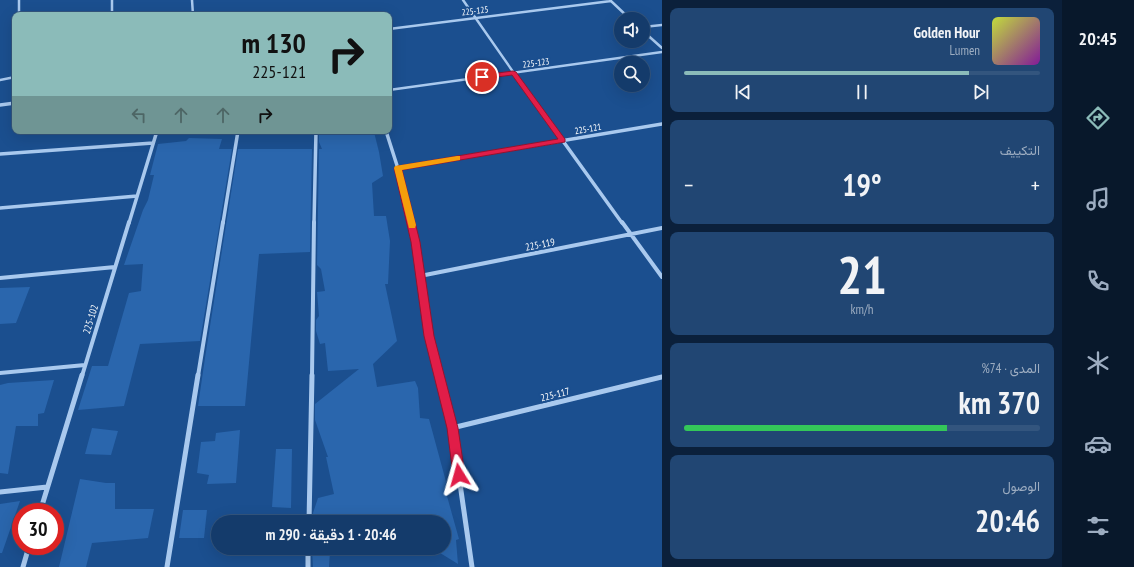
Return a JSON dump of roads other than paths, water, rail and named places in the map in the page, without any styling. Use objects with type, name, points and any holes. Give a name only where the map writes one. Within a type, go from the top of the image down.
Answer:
[{"type":"street","points":[[19,0],[19,12]]},
{"type":"street","points":[[112,0],[112,12]]},
{"type":"street","points":[[192,0],[193,12]]},
{"type":"street","points":[[463,0],[513,73],[662,277]]},
{"type":"street","points":[[610,1],[622,12]]},
{"type":"street","name":"225-125","points":[[392,29],[610,1]]},
{"type":"street","points":[[650,27],[662,25]]},
{"type":"street","points":[[650,37],[662,48]]},
{"type":"street","name":"225-123","points":[[392,90],[662,52]]},
{"type":"street","points":[[0,80],[12,78]]},
{"type":"street","points":[[0,104],[12,104]]},
{"type":"street","name":"225-121","points":[[398,168],[662,124]]},
{"type":"street","name":"225-102","points":[[43,503],[156,134]]},
{"type":"street","points":[[167,567],[238,134]]},
{"type":"street","points":[[309,515],[316,134]]},
{"type":"street","points":[[387,134],[398,168],[416,242],[429,336],[452,428],[472,567]]},
{"type":"street","points":[[0,154],[153,143]]},
{"type":"street","points":[[0,208],[137,196]]},
{"type":"street","name":"225-119","points":[[420,276],[662,228]]},
{"type":"street","points":[[0,278],[115,267]]},
{"type":"street","points":[[0,373],[85,365]]},
{"type":"street","name":"225-117","points":[[452,428],[662,377]]},
{"type":"street","points":[[0,492],[47,487]]},
{"type":"street","points":[[23,567],[26,555]]},
{"type":"street","points":[[308,555],[308,567]]}]
